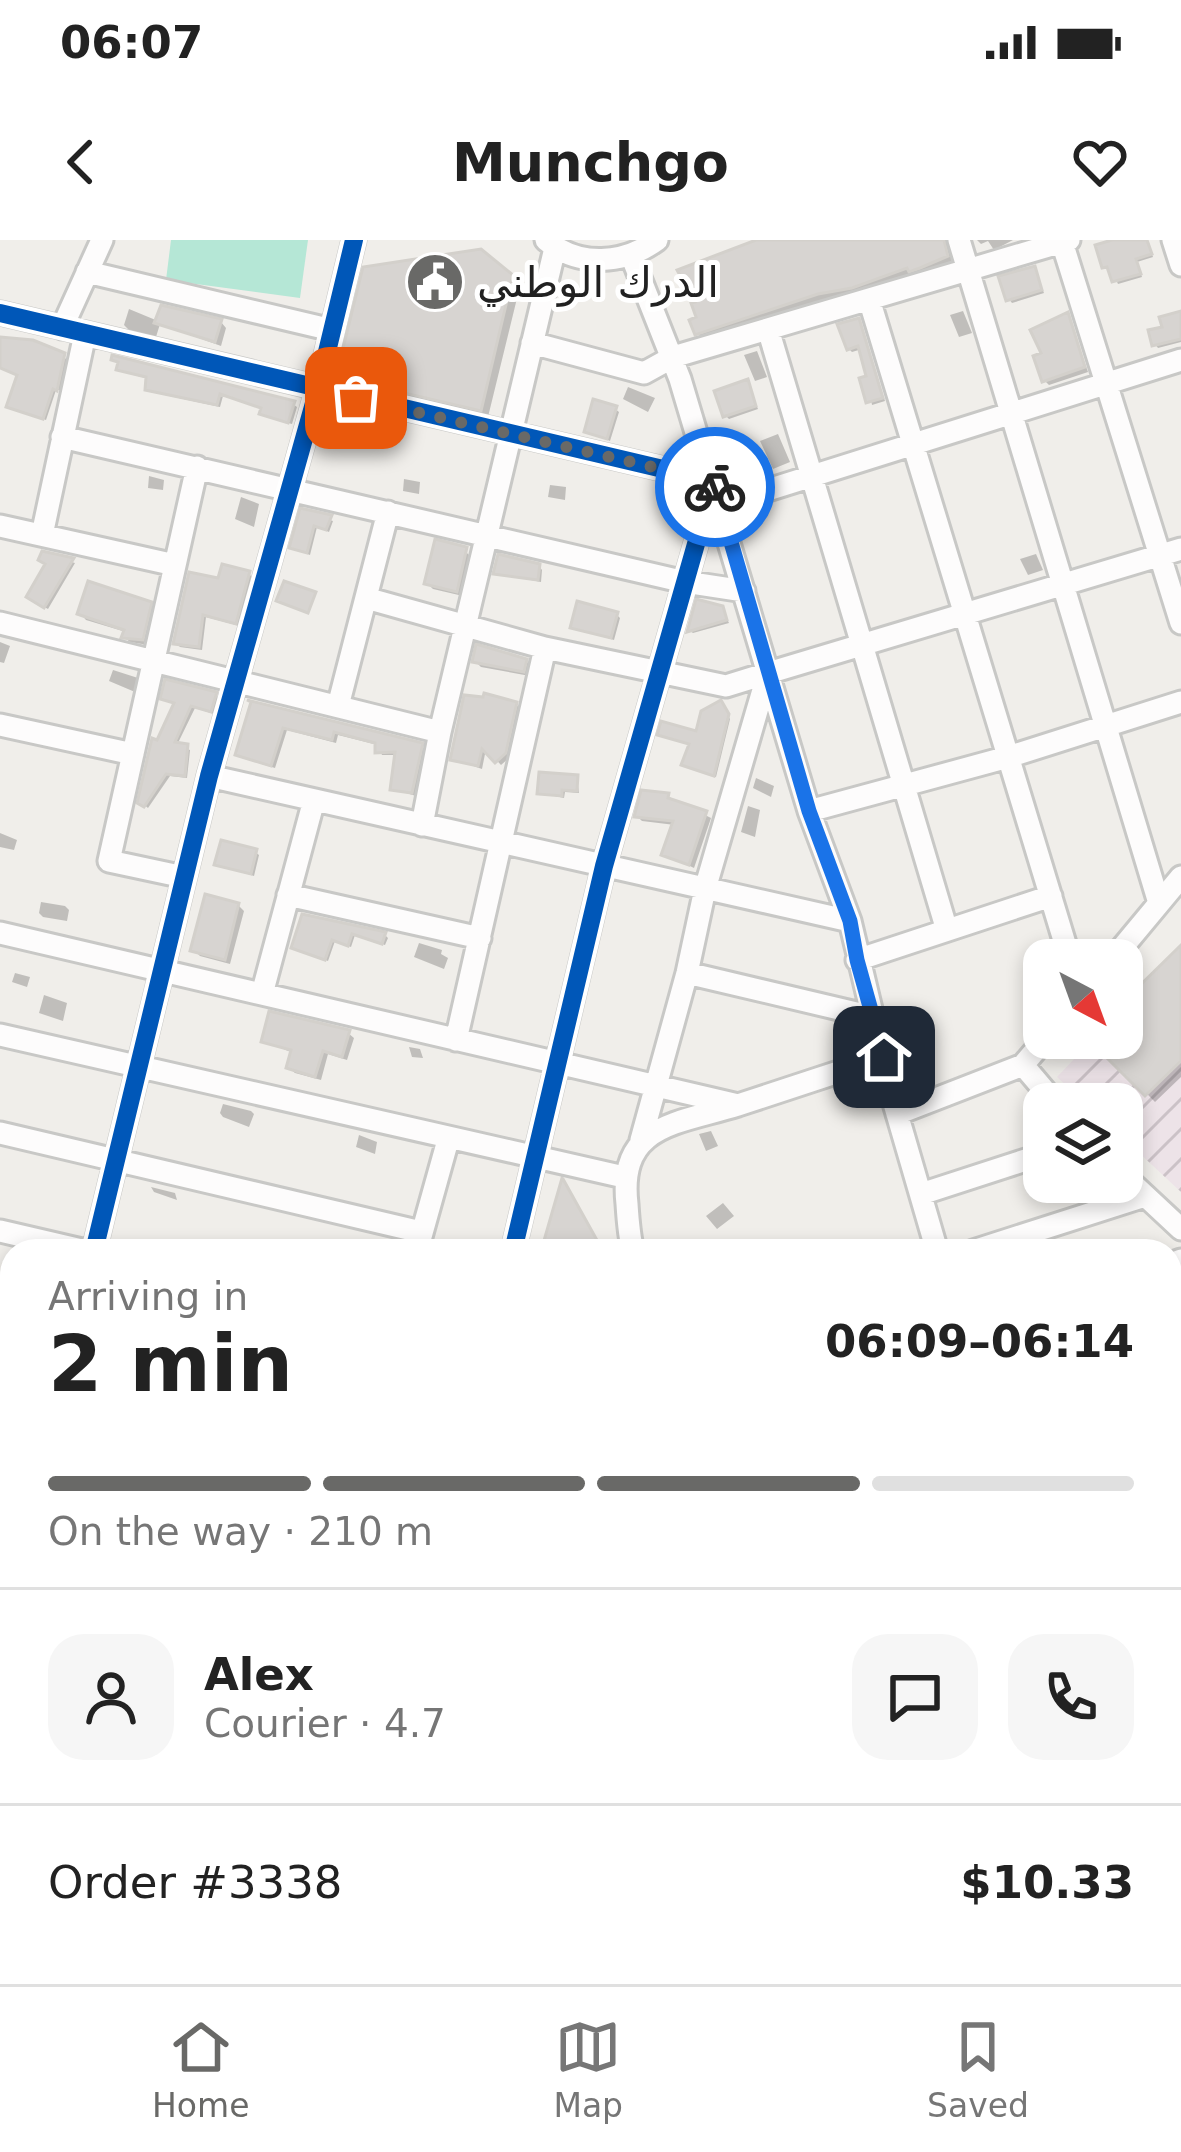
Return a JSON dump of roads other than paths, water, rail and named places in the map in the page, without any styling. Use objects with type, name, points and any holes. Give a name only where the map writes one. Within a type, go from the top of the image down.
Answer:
[{"type":"street","points":[[42,536],[62,437],[73,331],[87,272],[102,240]]},
{"type":"street","points":[[93,1239],[208,776],[318,389],[354,240]]},
{"type":"street","points":[[422,825],[551,244],[579,258],[605,261],[631,255],[657,240]]},
{"type":"street","points":[[959,240],[1159,903]]},
{"type":"street","points":[[1173,240],[1181,265]]},
{"type":"street","points":[[532,343],[644,373],[673,357],[1066,241],[1106,383],[1171,552],[1181,623]]},
{"type":"street","points":[[631,255],[673,357],[809,811],[850,921],[897,1114],[934,1239]]},
{"type":"street","points":[[87,272],[332,330]]},
{"type":"street","points":[[869,299],[1064,939]]},
{"type":"street","points":[[0,313],[713,481]]},
{"type":"street","points":[[768,329],[946,927]]},
{"type":"street","points":[[719,505],[1181,360]]},
{"type":"street","points":[[62,437],[685,582],[745,591]]},
{"type":"street","points":[[184,877],[109,861],[197,467]]},
{"type":"street","points":[[516,1239],[604,866],[713,481]]},
{"type":"street","points":[[338,706],[388,512]]},
{"type":"street","points":[[0,526],[175,565]]},
{"type":"street","points":[[366,598],[545,648],[726,686],[1171,552]]},
{"type":"street","points":[[0,623],[440,732]]},
{"type":"street","points":[[457,1040],[545,648]]},
{"type":"street","points":[[632,1239],[624,1177],[640,1140],[687,973],[705,889],[768,673]]},
{"type":"street","points":[[809,811],[1008,758],[1181,702]]},
{"type":"street","points":[[0,725],[133,754]]},
{"type":"street","points":[[208,776],[850,921]]},
{"type":"street","points":[[262,994],[314,800]]},
{"type":"street","points":[[1129,939],[1181,878]]},
{"type":"street","points":[[288,895],[480,938]]},
{"type":"street","points":[[857,960],[1051,896]]},
{"type":"street","points":[[0,933],[738,1105]]},
{"type":"street","points":[[687,973],[873,1017]]},
{"type":"street","points":[[0,1035],[624,1177]]},
{"type":"street","points":[[640,1140],[666,1127],[884,1057]]},
{"type":"street","points":[[897,1114],[1028,1059]]},
{"type":"street","points":[[1023,1065],[1038,1083]]},
{"type":"street","points":[[0,1133],[412,1239]]},
{"type":"street","points":[[420,1239],[448,1140]]},
{"type":"street","points":[[921,1194],[1023,1161]]},
{"type":"street","points":[[1011,1239],[1145,1196],[1181,1229]]},
{"type":"place","name":"الدرك الوطني","points":[[435,282]]}]
